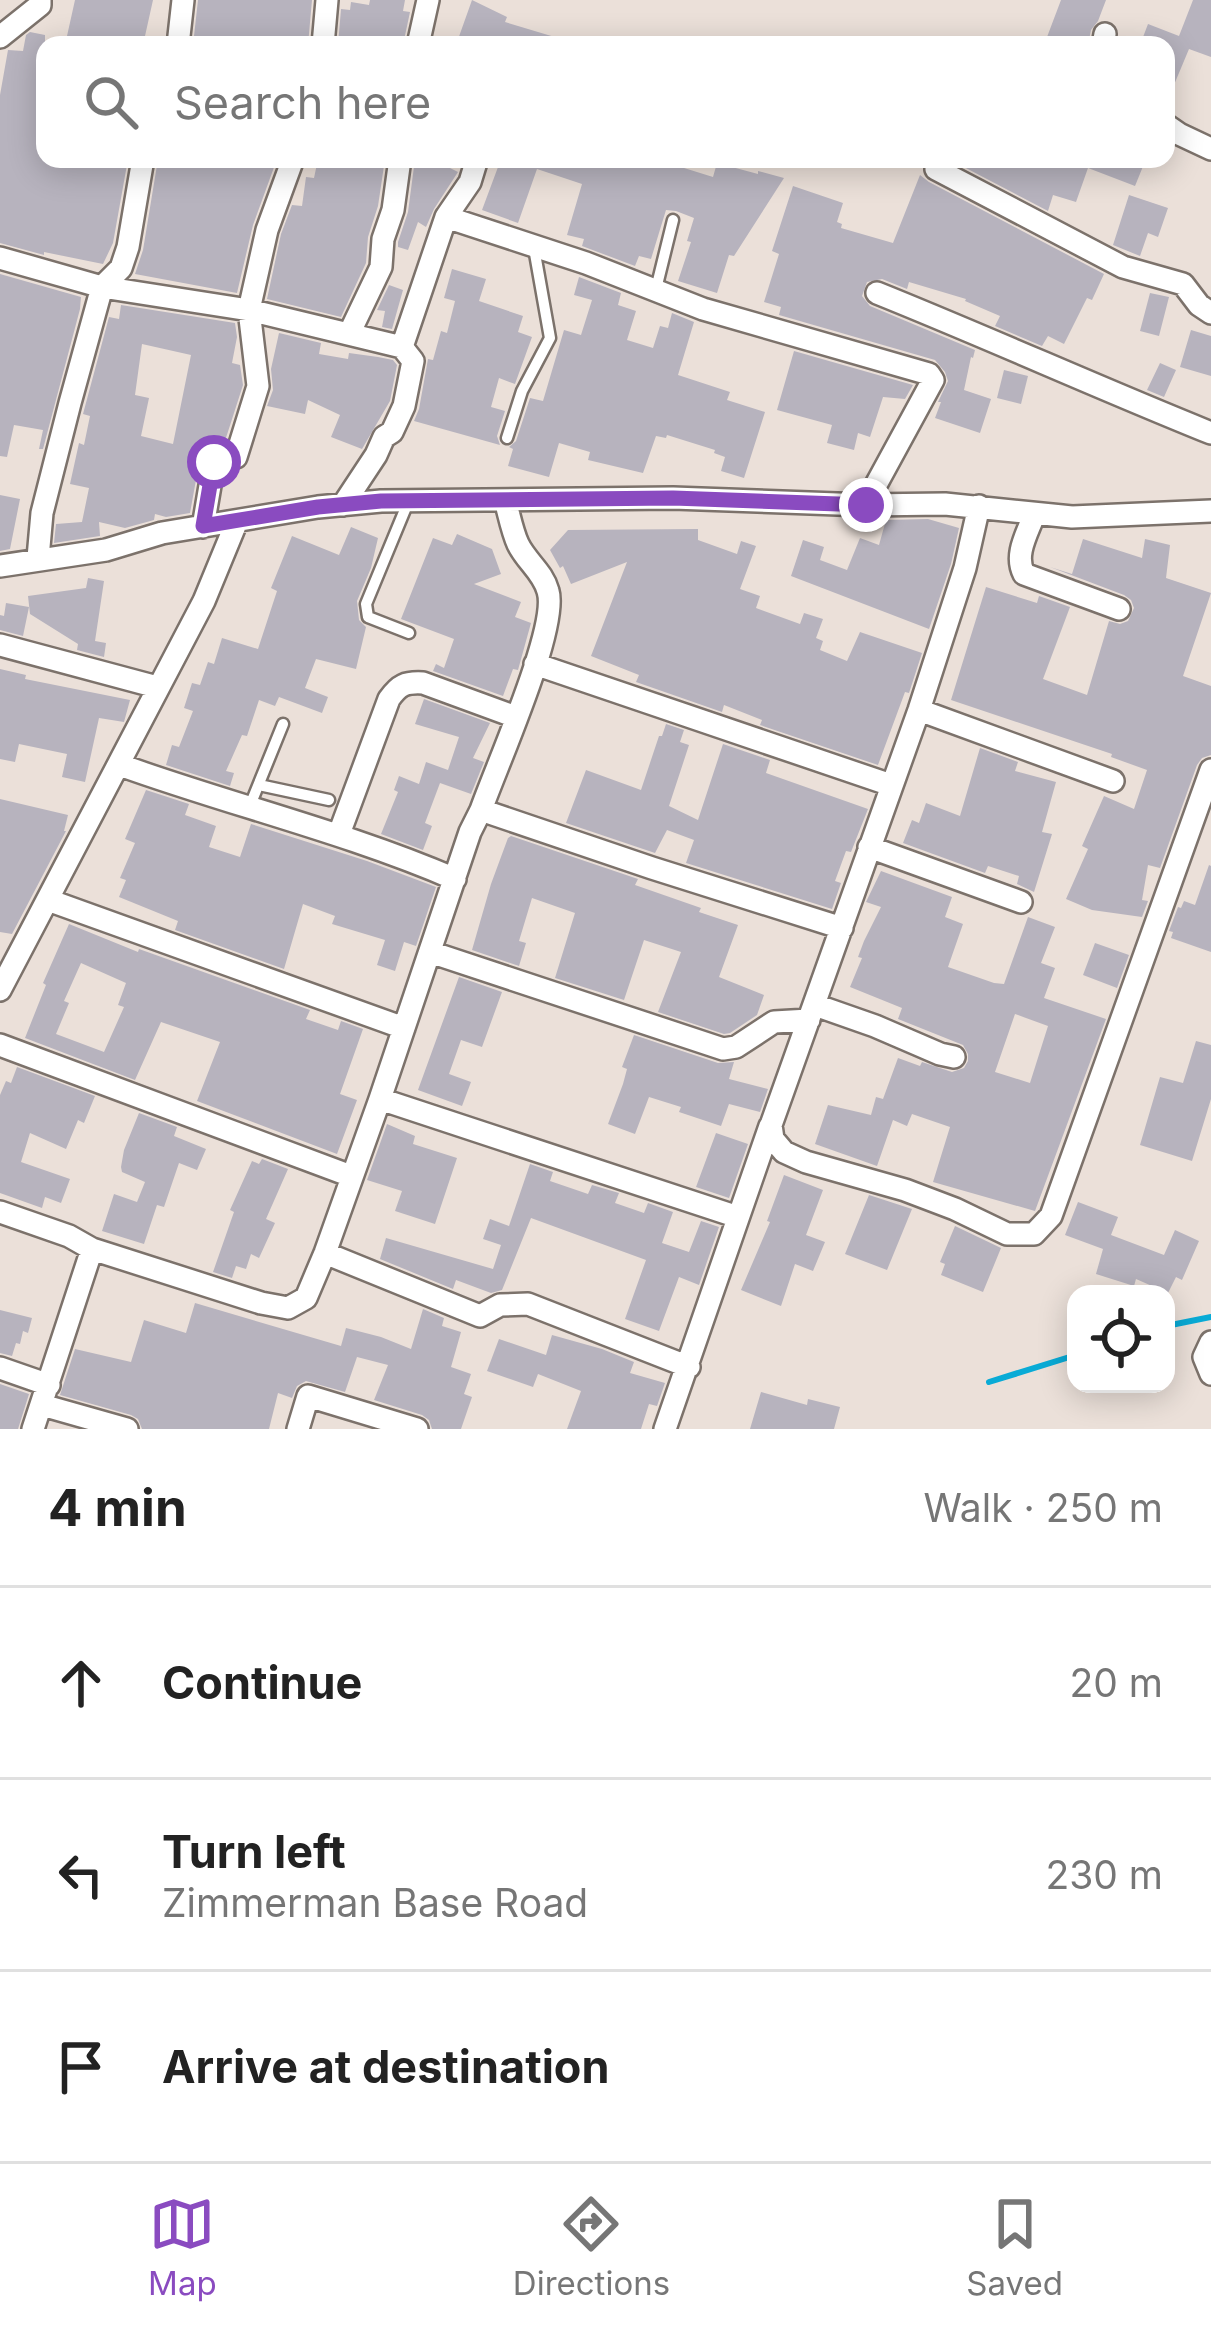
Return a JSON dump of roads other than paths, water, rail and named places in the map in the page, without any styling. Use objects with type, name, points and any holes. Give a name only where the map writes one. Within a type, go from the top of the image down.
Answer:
[{"type":"street","points":[[0,37],[40,5],[40,0]]},
{"type":"street","points":[[179,36],[183,0]]},
{"type":"street","points":[[323,36],[327,0]]},
{"type":"street","points":[[420,36],[428,0]]},
{"type":"street","points":[[1175,131],[1211,149]]},
{"type":"street","points":[[38,558],[42,513],[102,287],[122,268],[141,168]]},
{"type":"street","points":[[203,526],[214,462],[236,457],[258,386],[249,310],[267,230],[290,168]]},
{"type":"street","points":[[349,334],[381,267],[399,168]]},
{"type":"street","points":[[402,346],[446,218],[474,168]]},
{"type":"street","points":[[936,169],[1123,267],[1183,284],[1211,313]]},
{"type":"street","points":[[446,218],[704,309],[932,376],[866,505]]},
{"type":"street","points":[[0,258],[102,287],[249,310],[402,346],[412,361],[404,406],[343,505]]},
{"type":"street","points":[[878,293],[1211,433]]},
{"type":"street","points":[[0,566],[106,550],[203,526],[409,500],[673,498],[945,504],[1072,517],[1210,506]]},
{"type":"street","points":[[0,1212],[92,1249],[262,1303],[288,1308],[305,1298],[325,1253],[551,611],[549,592],[518,545],[505,500]]},
{"type":"street","points":[[665,1429],[919,710],[965,568],[979,506]]},
{"type":"street","points":[[1034,514],[1019,554],[1024,574],[1119,609]]},
{"type":"street","points":[[0,990],[8,957],[48,900],[120,765],[204,601],[237,521]]},
{"type":"street","points":[[0,645],[157,687]]},
{"type":"street","points":[[535,664],[891,785]]},
{"type":"street","points":[[339,834],[389,699],[399,686],[423,683],[516,717]]},
{"type":"street","points":[[919,710],[1113,781]]},
{"type":"street","points":[[120,765],[339,834],[455,879]]},
{"type":"street","points":[[771,1125],[773,1138],[784,1152],[806,1162],[905,1190],[1007,1234],[1034,1234],[1052,1216],[1211,770]]},
{"type":"street","points":[[481,810],[842,928]]},
{"type":"street","points":[[868,847],[1021,902]]},
{"type":"street","points":[[48,900],[404,1028]]},
{"type":"street","points":[[430,952],[723,1048],[736,1047],[775,1022],[812,1012],[875,1026],[954,1057]]},
{"type":"street","points":[[0,1045],[352,1176]]},
{"type":"street","points":[[380,1099],[738,1217]]},
{"type":"street","points":[[34,1429],[92,1249]]},
{"type":"street","points":[[325,1253],[480,1316],[500,1305],[528,1304],[688,1367]]},
{"type":"street","points":[[1211,1342],[1204,1357],[1211,1373]]},
{"type":"street","points":[[0,1368],[45,1395],[127,1429]]},
{"type":"street","points":[[298,1429],[308,1396],[417,1429]]},
{"type":"lane","points":[[656,289],[674,220]]},
{"type":"lane","points":[[507,438],[522,391],[550,338],[534,248]]},
{"type":"lane","points":[[409,500],[366,604],[368,616],[409,633]]},
{"type":"lane","points":[[249,808],[283,724]]},
{"type":"lane","points":[[259,785],[329,800]]},
{"type":"waterway","points":[[1175,1324],[1211,1317]]},
{"type":"waterway","points":[[989,1382],[1067,1358]]}]
